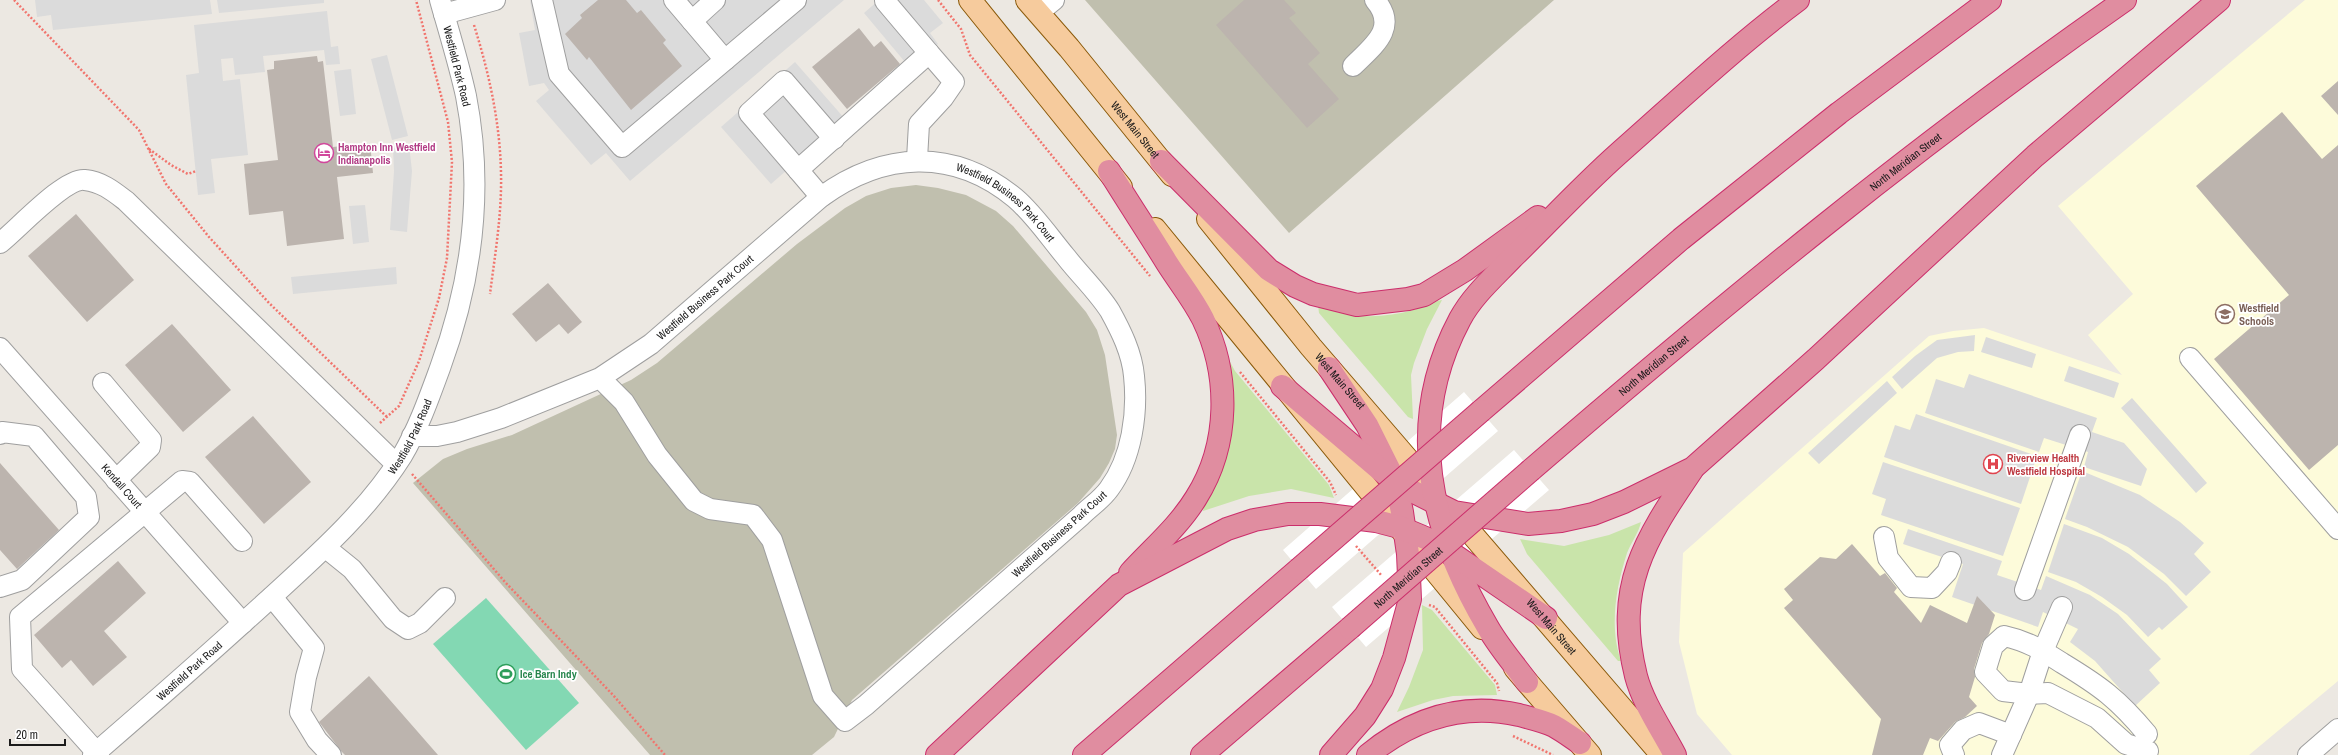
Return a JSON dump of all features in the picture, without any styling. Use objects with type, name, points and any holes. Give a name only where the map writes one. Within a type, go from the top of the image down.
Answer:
[{"type":"highway","points":[[1161,161],[1269,270],[1295,286],[1313,294],[1357,305],[1408,299],[1424,294],[1442,285],[1582,185],[1798,0]]},
{"type":"highway","points":[[1084,755],[1481,411],[1706,220],[1839,113],[1990,0]]},
{"type":"highway","name":"North Meridian Street","points":[[1202,755],[1658,360],[1810,236],[1971,112],[2124,0]]},
{"type":"highway","points":[[1675,755],[1644,696],[1636,676],[1630,644],[1630,597],[1635,571],[1643,549],[1655,524],[1693,468],[1816,359],[2035,156],[2219,0]]},
{"type":"highway","points":[[937,755],[1119,585],[1184,516],[1197,497],[1213,460],[1220,436],[1223,414],[1222,379],[1213,344],[1192,298],[1108,171]]},
{"type":"highway","points":[[1527,682],[1488,628],[1450,552],[1429,418],[1436,376],[1460,319],[1490,280],[1582,185]]},
{"type":"highway","points":[[1329,368],[1367,425],[1396,483],[1403,530],[1410,599],[1394,658],[1382,689],[1366,716],[1331,755]]},
{"type":"highway","points":[[1282,386],[1396,483],[1441,502],[1514,523],[1561,521],[1593,514],[1618,504],[1693,468]]},
{"type":"highway","points":[[1119,585],[1227,529],[1272,516],[1320,514],[1376,521],[1435,542],[1546,618]]},
{"type":"highway","points":[[1368,755],[1390,737],[1419,722],[1435,716],[1469,711],[1506,712],[1531,718],[1553,726],[1585,749]]},
{"type":"main road","points":[[970,0],[1282,386],[1403,530],[1527,682],[1585,749]]},
{"type":"main road","name":"West Main Street","points":[[1040,4],[1083,65],[1329,368],[1441,502],[1546,618],[1662,755]]},
{"type":"street","points":[[442,7],[495,0]]},
{"type":"street","points":[[542,0],[559,74],[622,147],[796,0]]},
{"type":"street","points":[[674,0],[725,60]]},
{"type":"street","points":[[692,21],[715,0]]},
{"type":"street","points":[[1353,66],[1382,37],[1385,22],[1383,9],[1375,0]]},
{"type":"street","points":[[885,1],[954,82],[943,98],[919,124],[917,160]]},
{"type":"street","name":"Westfield Park Road","points":[[96,754],[326,548],[380,486],[397,462],[412,436],[452,337],[470,261],[474,225],[475,186],[466,98],[442,7]]},
{"type":"street","points":[[798,170],[929,54]]},
{"type":"street","points":[[821,197],[749,113],[784,81],[834,139]]},
{"type":"street","name":"Westfield Business Park Court","points":[[412,436],[437,436],[457,432],[501,418],[600,378],[651,344],[821,197],[840,183],[875,168],[917,160],[956,165],[985,177],[1015,198],[1109,310],[1126,341],[1134,375],[1132,432],[1125,460],[1109,489],[866,705],[846,721],[823,696],[772,540],[761,524],[753,515],[710,509],[694,501],[657,455],[624,402],[600,378]]},
{"type":"street","points":[[0,243],[59,190],[83,180],[103,184],[132,206],[397,462]]},
{"type":"street","name":"Kendall Court","points":[[0,348],[113,478],[243,623]]},
{"type":"street","points":[[2190,358],[2338,529]]},
{"type":"street","points":[[86,498],[150,447],[151,440],[102,383]]},
{"type":"street","points":[[0,434],[2,432],[34,436],[86,498],[89,517],[22,580],[0,588]]},
{"type":"street","points":[[2025,590],[2080,435]]},
{"type":"street","points":[[96,754],[22,669],[20,617],[182,481],[190,482],[242,541]]},
{"type":"street","points":[[1884,536],[1888,558],[1911,587],[1932,588],[1947,572],[1951,562]]},
{"type":"street","points":[[326,548],[352,569],[393,619],[408,629],[420,623],[445,598]]},
{"type":"street","points":[[272,596],[314,648],[306,677],[300,712],[317,740],[331,755]]},
{"type":"street","points":[[2002,755],[2029,694],[2043,651],[2062,607]]},
{"type":"street","points":[[2004,636],[2024,640],[2043,651],[2104,689],[2127,710],[2147,742],[2126,744],[2110,728],[2084,710],[2048,693],[2029,694],[2003,691],[1985,672],[1993,646],[2004,636]]},
{"type":"street","points":[[1954,755],[1950,745],[1963,730],[1980,724],[2011,735]]},
{"type":"street","points":[[2308,755],[2338,729]]},
{"type":"path","points":[[14,0],[139,130],[166,184],[209,236],[269,303],[387,417]]},
{"type":"path","points":[[385,424],[387,417],[399,406],[419,361],[439,298],[447,258],[452,162],[448,122],[416,0]]},
{"type":"path","points":[[149,148],[171,165],[188,174],[196,171]]},
{"type":"path","points":[[397,462],[505,582],[613,695],[665,755]]},
{"type":"shaded area","points":[[35,0],[210,0],[212,14],[53,30],[51,15],[37,17]]},
{"type":"shaded area","points":[[217,0],[324,0],[324,3],[219,13]]},
{"type":"shaded area","points":[[530,0],[844,0],[630,181],[606,153],[591,165],[536,101],[549,90],[544,83],[529,86],[519,33],[535,30]]},
{"type":"shaded area","points":[[879,0],[924,0],[943,23],[930,33],[938,44],[910,68],[864,13]]},
{"type":"shaded area","points":[[1085,0],[1554,0],[1289,233]]},
{"type":"shaded area","name":"Riverview Health Westfield Hospital","points":[[2305,0],[2338,0],[2338,681],[2249,755],[1732,755],[1697,714],[1679,642],[1683,553],[1929,336],[1953,331],[1984,328],[2122,375],[2088,335],[2133,294],[2058,206]]},
{"type":"shaded area","points":[[327,11],[331,47],[338,46],[340,64],[326,65],[324,50],[263,56],[265,72],[235,75],[233,58],[221,59],[223,81],[240,79],[248,155],[211,159],[215,193],[198,195],[186,75],[199,73],[194,25]]},
{"type":"shaded area","points":[[387,55],[408,136],[392,140],[371,59]]},
{"type":"shaded area","points":[[795,62],[845,119],[771,184],[721,127]]},
{"type":"shaded area","points":[[351,69],[356,114],[340,116],[334,71]]},
{"type":"shaded area","points":[[409,145],[412,171],[407,232],[390,230],[394,171],[393,148]]},
{"type":"shaded area","points":[[916,185],[938,188],[966,195],[996,211],[1013,226],[1086,312],[1097,330],[1105,355],[1117,435],[1115,449],[1109,463],[1100,478],[1078,503],[852,700],[834,737],[812,755],[650,755],[413,483],[443,459],[467,449],[512,435],[631,380],[657,363],[797,244],[845,208],[866,196],[891,188]]},
{"type":"shaded area","points":[[365,205],[369,242],[353,244],[349,206]]},
{"type":"shaded area","points":[[396,267],[397,284],[293,294],[291,277]]},
{"type":"shaded area","points":[[1975,335],[1974,351],[1958,352],[1937,358],[1902,389],[1892,377],[1915,356],[1937,340]]},
{"type":"shaded area","points":[[1986,337],[2036,354],[2032,368],[1981,352]]},
{"type":"shaded area","points":[[2069,366],[2119,383],[2114,398],[2064,381]]},
{"type":"shaded area","points":[[1969,374],[2097,418],[2092,432],[2124,443],[2147,469],[2141,486],[2084,467],[2088,452],[2044,438],[2039,452],[1925,413],[1936,379],[1964,388]]},
{"type":"shaded area","points":[[1887,381],[1897,393],[1819,464],[1808,453]]},
{"type":"shaded area","points":[[2132,398],[2207,483],[2196,493],[2121,408]]},
{"type":"shaded area","points":[[1916,414],[2037,456],[2021,504],[1884,457],[1895,425],[1910,430]]},
{"type":"shaded area","points":[[1883,462],[2020,508],[2003,556],[1881,515],[1886,499],[1872,494]]},
{"type":"shaded area","points":[[2082,471],[2140,495],[2180,522],[2204,543],[2194,554],[2211,572],[2186,596],[2164,574],[2128,547],[2087,527],[2065,519]]},
{"type":"shaded area","points":[[2064,524],[2102,538],[2129,554],[2167,584],[2188,607],[2162,630],[2159,627],[2148,637],[2127,615],[2102,597],[2076,582],[2048,572]]},
{"type":"shaded area","points":[[1908,529],[2002,561],[1997,575],[2041,590],[2046,576],[2090,595],[2118,614],[2161,659],[2149,670],[2160,683],[2135,706],[2095,661],[2070,642],[2078,629],[2043,612],[2038,627],[1952,597],[1963,564],[1903,544]]},
{"type":"green space","points":[[1442,300],[1427,329],[1411,375],[1413,419],[1408,417],[1319,313],[1318,305],[1341,313],[1377,316],[1401,313]]},
{"type":"green space","points":[[1229,360],[1235,371],[1329,485],[1334,498],[1291,489],[1249,496],[1203,511],[1221,472],[1226,458],[1232,430],[1233,389]]},
{"type":"green space","points":[[1641,522],[1639,530],[1627,553],[1617,593],[1615,607],[1615,635],[1621,661],[1618,661],[1527,554],[1520,539],[1564,546],[1609,535]]},
{"type":"green space","name":"Ice Barn Indy","points":[[486,598],[579,703],[526,750],[433,644]]},
{"type":"green space","points":[[1422,605],[1432,610],[1495,685],[1497,695],[1453,696],[1433,700],[1397,712],[1409,687],[1423,650]]},
{"type":"pier","points":[[1464,392],[1498,431],[1316,589],[1283,550]]},
{"type":"pier","points":[[1514,450],[1549,490],[1366,647],[1332,607]]},
{"type":"building","points":[[598,0],[626,0],[637,13],[641,10],[666,40],[663,43],[682,66],[631,110],[589,57],[587,60],[565,34],[582,18],[580,15]]},
{"type":"building","points":[[1244,0],[1284,0],[1296,13],[1289,18],[1320,53],[1308,64],[1339,99],[1307,128],[1216,25]]},
{"type":"building","points":[[859,28],[874,47],[881,41],[900,64],[847,109],[812,67]]},
{"type":"building","name":"Hampton Inn Westfield Indianapolis","points":[[317,56],[318,62],[323,61],[333,147],[370,143],[373,173],[337,177],[344,239],[287,246],[283,211],[249,215],[244,164],[278,160],[267,70],[274,69],[274,61]]},
{"type":"building","points":[[2338,81],[2338,115],[2321,96]]},
{"type":"building","points":[[2282,112],[2322,159],[2338,145],[2338,445],[2309,470],[2214,359],[2289,295],[2196,186]]},
{"type":"building","points":[[76,214],[134,280],[87,322],[28,256]]},
{"type":"building","points":[[548,283],[582,322],[568,334],[559,324],[536,342],[512,314]]},
{"type":"building","points":[[172,324],[231,390],[183,432],[125,365]]},
{"type":"building","points":[[253,416],[311,482],[264,524],[205,457]]},
{"type":"building","points":[[0,463],[59,530],[17,569],[0,550]]},
{"type":"building","points":[[1852,544],[1880,576],[1885,573],[1897,588],[1894,592],[1921,623],[1930,605],[1967,623],[1977,596],[1995,615],[1989,634],[1982,643],[1974,669],[1975,677],[1969,697],[1977,706],[1965,717],[1955,722],[1938,741],[1930,738],[1923,755],[1872,755],[1881,719],[1784,608],[1793,600],[1784,589],[1820,557],[1836,559]]},
{"type":"building","points":[[118,561],[146,593],[104,631],[127,657],[93,686],[71,660],[62,668],[34,635]]},
{"type":"building","points":[[369,676],[438,755],[345,755],[342,752],[319,722]]},
{"type":"place","name":"Hampton Inn Westfield Indianapolis","points":[[324,153]]},
{"type":"place","name":"Westfield Schools","points":[[2225,314]]},
{"type":"place","name":"Riverview Health Westfield Hospital","points":[[1993,464]]},
{"type":"place","name":"Ice Barn Indy","points":[[506,674]]}]
